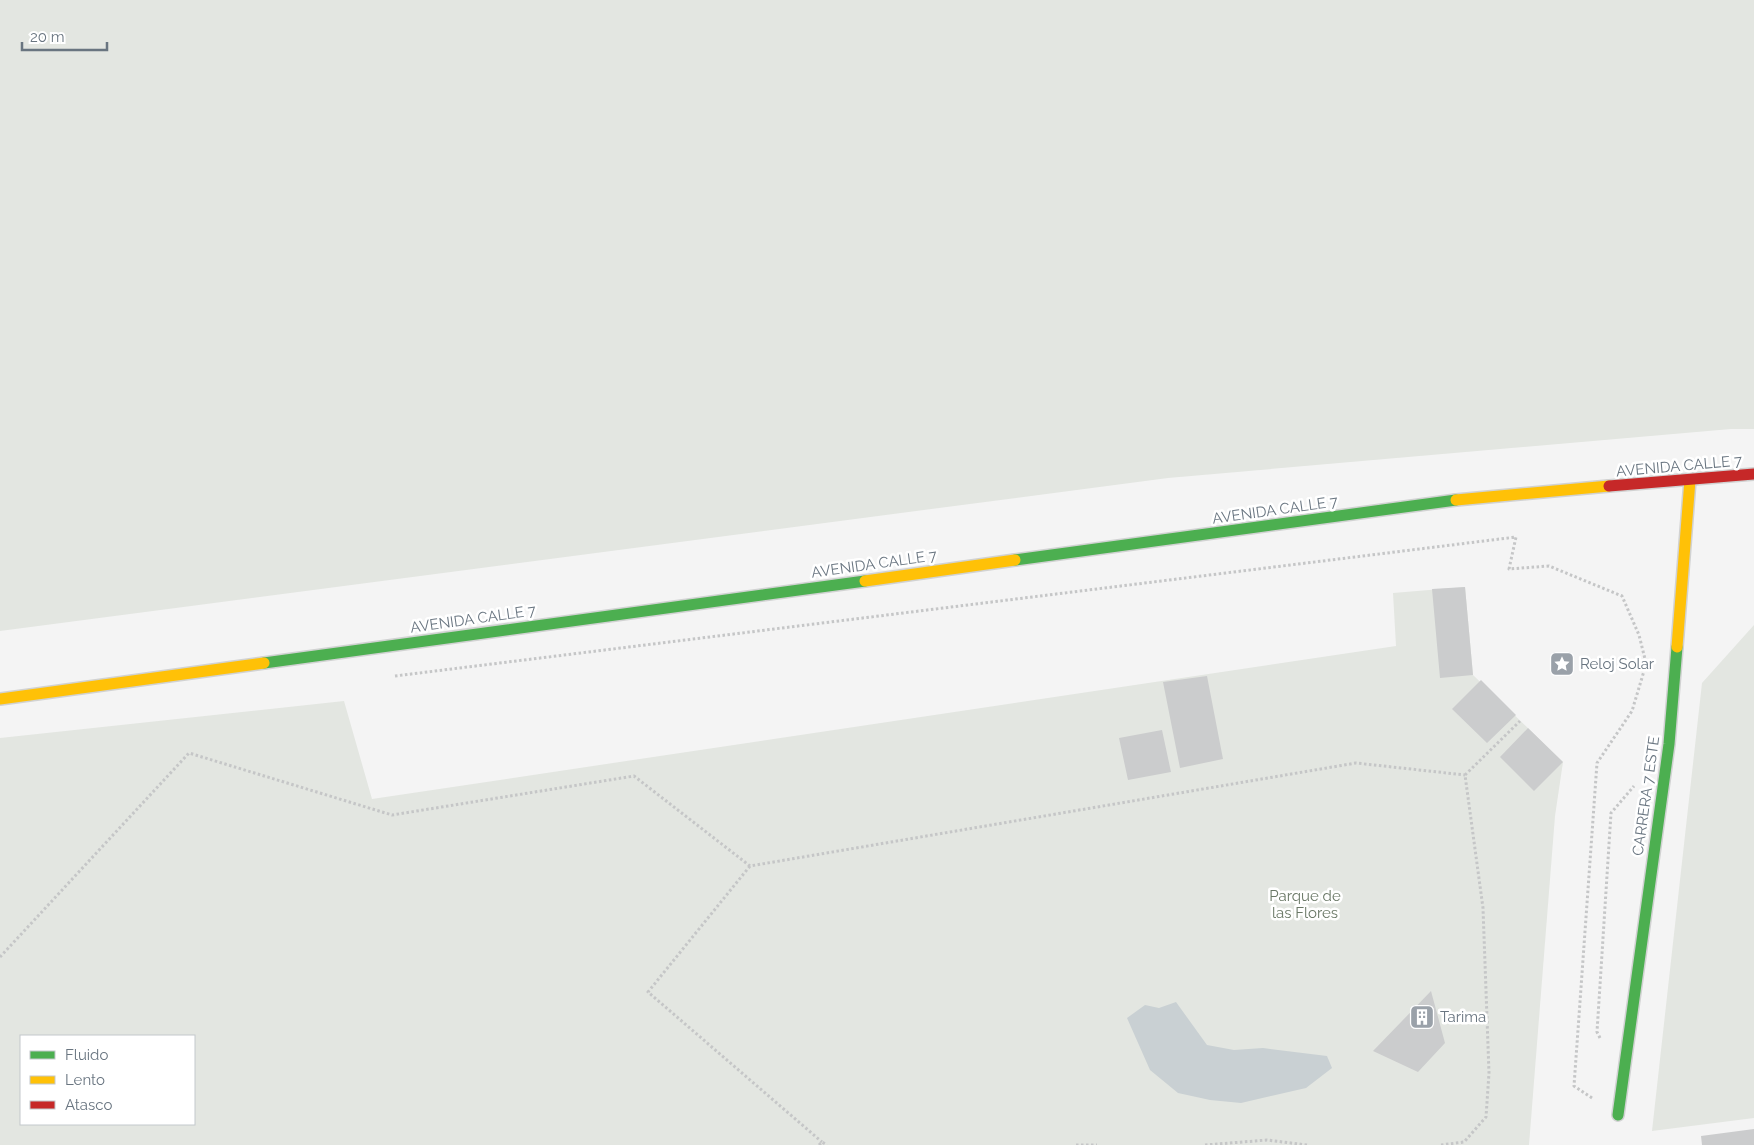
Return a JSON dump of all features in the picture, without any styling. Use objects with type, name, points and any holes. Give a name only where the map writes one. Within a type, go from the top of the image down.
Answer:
[{"type":"main road","name":"AVENIDA CALLE 7","points":[[0,699],[1470,499],[1754,474]]},
{"type":"main road","name":"CARRERA 7 ESTE","points":[[1618,1115],[1668,744],[1690,480]]},
{"type":"path","points":[[386,677],[1516,537],[1509,569],[1549,566],[1622,596],[1639,635],[1646,665],[1632,711],[1598,764],[1574,1086],[1618,1115]]},
{"type":"path","points":[[1465,775],[1520,721]]},
{"type":"path","points":[[0,957],[189,753],[392,815],[634,776],[750,866]]},
{"type":"path","points":[[827,1145],[648,992],[750,866],[1356,763],[1465,775]]},
{"type":"path","points":[[1441,1145],[1464,1142],[1486,1117],[1489,1073],[1483,908],[1465,775]]},
{"type":"path","points":[[1602,1041],[1597,1032],[1611,813],[1636,782]]},
{"type":"path","points":[[1204,1145],[1267,1140],[1307,1145]]},
{"type":"path","points":[[819,1145],[822,1142]]},
{"type":"path","points":[[1076,1145],[1097,1145]]},
{"type":"green space","points":[[0,0],[1754,0],[1754,429],[1731,429],[1168,478],[0,631]]},
{"type":"green space","name":"Parque de las Flores","points":[[1465,587],[1473,675],[1563,762],[1555,816],[1529,1145],[0,1145],[0,738],[344,701],[372,799],[1396,646],[1393,593]]},
{"type":"green space","points":[[1754,625],[1754,1118],[1652,1131],[1702,683]]},
{"type":"shaded area","points":[[1176,1002],[1207,1045],[1234,1050],[1263,1048],[1327,1056],[1332,1068],[1306,1088],[1241,1103],[1210,1100],[1178,1093],[1150,1070],[1127,1018],[1145,1005],[1159,1008]]},
{"type":"building","points":[[1465,587],[1473,675],[1440,678],[1432,589]]},
{"type":"building","points":[[1207,676],[1223,759],[1180,768],[1163,682]]},
{"type":"building","points":[[1481,680],[1516,715],[1487,743],[1452,709]]},
{"type":"building","points":[[1528,728],[1563,762],[1534,791],[1500,757]]},
{"type":"building","points":[[1162,730],[1171,772],[1128,780],[1119,738]]},
{"type":"building","name":"Tarima","points":[[1431,991],[1445,1043],[1418,1072],[1373,1051]]},
{"type":"building","points":[[1754,1129],[1754,1145],[1702,1145],[1701,1136]]},
{"type":"traffic: fast","points":[[1015,560],[1456,500]]},
{"type":"traffic: fast","points":[[264,663],[865,581]]},
{"type":"traffic: fast","points":[[1618,1115],[1669,744],[1677,647]]},
{"type":"traffic: slow","points":[[1677,647],[1690,480]]},
{"type":"traffic: slow","points":[[1456,500],[1609,486]]},
{"type":"traffic: slow","points":[[865,581],[1015,560]]},
{"type":"traffic: slow","points":[[0,699],[264,663]]},
{"type":"traffic: jam","points":[[1609,486],[1754,474]]},
{"type":"place","name":"Reloj Solar","points":[[1562,664]]},
{"type":"place","name":"Tarima","points":[[1422,1017]]}]
